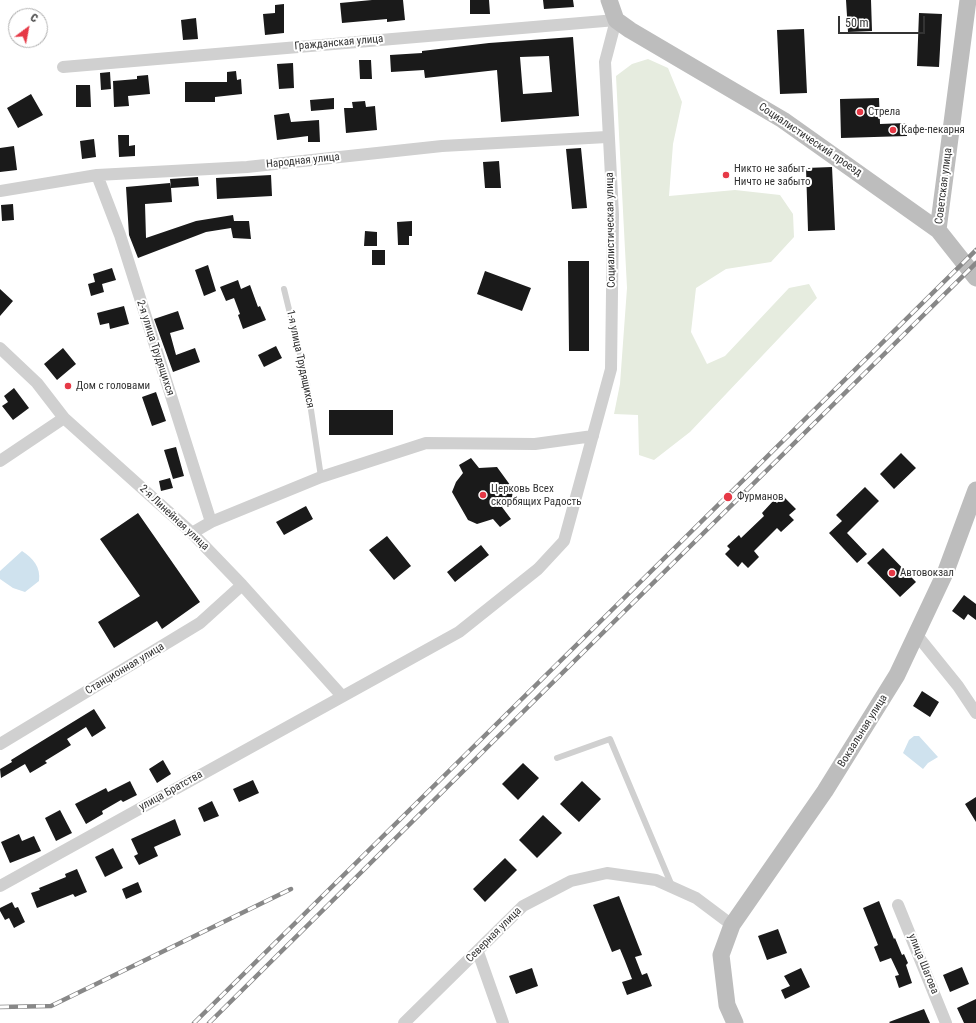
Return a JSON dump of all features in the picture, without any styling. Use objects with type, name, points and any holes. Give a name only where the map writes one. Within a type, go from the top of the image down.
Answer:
[{"type":"main road","points":[[609,0],[616,20]]},
{"type":"main road","name":"Советская улица","points":[[938,230],[968,0]]},
{"type":"main road","name":"Социалистический проезд","points":[[616,20],[630,30],[783,120],[938,230]]},
{"type":"main road","points":[[938,230],[976,278]]},
{"type":"main road","name":"Вокзальная улица","points":[[735,1023],[727,1005],[721,955],[732,925],[825,791],[897,675],[946,571],[976,490]]},
{"type":"street","name":"Гражданская улица","points":[[63,67],[616,20]]},
{"type":"street","name":"Социалистическая улица","points":[[342,696],[459,632],[538,570],[564,541],[611,369],[613,215],[607,137],[605,62],[616,20]]},
{"type":"street","name":"Народная улица","points":[[0,191],[97,175],[247,167],[442,146],[607,137]]},
{"type":"street","name":"2-я улица Трудящихся","points":[[97,175],[120,234],[211,522]]},
{"type":"street","name":"2-я Линейная улица","points":[[0,348],[37,383],[64,418],[192,533],[242,584],[342,696]]},
{"type":"street","points":[[0,461],[64,418]]},
{"type":"street","points":[[192,533],[211,522],[321,477],[426,442],[535,444],[593,436]]},
{"type":"street","name":"Станционная улица","points":[[0,744],[200,623],[242,584]]},
{"type":"street","points":[[916,634],[958,686],[976,713]]},
{"type":"street","name":"улица Братства","points":[[0,886],[342,696]]},
{"type":"street","name":"Северная улица","points":[[404,1023],[478,952],[523,906],[571,881],[607,873],[656,880],[696,898],[732,925]]},
{"type":"street","name":"улица Шагова","points":[[898,905],[946,1023]]},
{"type":"street","points":[[478,952],[503,1023]]},
{"type":"lane","name":"1-я улица Трудящихся","points":[[284,289],[307,383],[321,477]]},
{"type":"lane","points":[[556,758],[610,739],[672,887]]},
{"type":"shaded area","points":[[648,59],[668,68],[682,102],[673,144],[669,196],[735,190],[780,195],[793,214],[794,237],[771,262],[726,269],[696,288],[691,332],[707,364],[725,356],[789,288],[809,284],[817,298],[690,432],[654,460],[639,455],[638,415],[614,414],[620,384],[627,288],[616,76],[632,64]]},
{"type":"water","points":[[22,551],[30,557],[39,571],[39,581],[25,592],[13,588],[0,579],[0,571]]},
{"type":"water","points":[[914,736],[919,736],[938,757],[928,763],[923,769],[903,753],[909,740]]},
{"type":"building","points":[[372,0],[403,0],[405,20],[387,22],[387,19],[342,23],[340,3]]},
{"type":"building","points":[[470,0],[489,0],[490,14],[470,14]]},
{"type":"building","points":[[543,0],[573,0],[574,7],[544,9]]},
{"type":"building","points":[[846,0],[871,0],[872,31],[848,32]]},
{"type":"building","points":[[284,4],[284,33],[265,35],[263,14],[275,13],[275,5]]},
{"type":"building","points":[[919,13],[942,14],[939,67],[917,66]]},
{"type":"building","points":[[196,18],[198,39],[183,40],[181,20]]},
{"type":"building","points":[[804,29],[807,93],[780,94],[777,30]]},
{"type":"building","points":[[573,37],[579,116],[501,122],[497,70],[425,78],[424,70],[391,72],[390,55],[422,53],[422,51],[489,43]],"holes":[[[549,56],[552,92],[523,94],[520,57]]]},
{"type":"building","points":[[359,60],[371,60],[372,79],[360,79]]},
{"type":"building","points":[[293,63],[294,88],[279,89],[277,64]]},
{"type":"building","points":[[236,71],[237,80],[241,79],[242,94],[215,97],[215,102],[185,102],[185,82],[227,82],[227,72]]},
{"type":"building","points":[[110,72],[111,89],[101,90],[100,73]]},
{"type":"building","points":[[148,75],[150,94],[128,96],[129,106],[114,107],[113,81],[137,79],[137,76]]},
{"type":"building","points":[[76,85],[90,85],[91,107],[76,107]]},
{"type":"building","points":[[31,94],[43,115],[18,128],[7,108]]},
{"type":"building","points":[[334,98],[334,109],[311,111],[310,100]]},
{"type":"building","name":"Стрела","points":[[879,98],[880,124],[906,123],[907,136],[841,138],[840,99]]},
{"type":"building","points":[[365,101],[366,107],[375,106],[377,130],[346,133],[344,108],[353,108],[352,102]]},
{"type":"building","points":[[289,113],[291,122],[319,120],[320,142],[308,142],[308,136],[277,140],[274,115]]},
{"type":"building","points":[[118,135],[129,135],[129,146],[135,145],[135,156],[119,157]]},
{"type":"building","points":[[94,139],[96,157],[82,159],[80,141]]},
{"type":"building","points":[[14,146],[17,170],[0,172],[0,148]]},
{"type":"building","points":[[581,148],[587,208],[572,209],[566,149]]},
{"type":"building","points":[[499,161],[501,188],[485,188],[483,162]]},
{"type":"building","points":[[832,167],[835,230],[808,231],[806,168]]},
{"type":"building","points":[[271,175],[272,196],[217,199],[216,178]]},
{"type":"building","points":[[198,177],[199,186],[171,188],[170,179]]},
{"type":"building","points":[[170,183],[172,202],[145,204],[146,238],[196,221],[233,215],[234,221],[249,221],[251,239],[233,238],[231,228],[206,232],[138,258],[129,235],[126,187]]},
{"type":"building","points":[[13,204],[14,220],[2,221],[1,205]]},
{"type":"building","points":[[412,221],[412,236],[409,236],[409,245],[398,245],[397,222]]},
{"type":"building","points":[[365,231],[377,232],[377,246],[364,246]]},
{"type":"building","points":[[372,250],[385,250],[385,265],[372,265]]},
{"type":"building","points":[[568,261],[589,261],[589,351],[569,351]]},
{"type":"building","points":[[208,265],[216,291],[204,296],[195,270]]},
{"type":"building","points":[[112,268],[116,280],[102,284],[104,292],[91,296],[88,284],[95,282],[93,274]]},
{"type":"building","points":[[485,271],[531,288],[522,311],[477,294]]},
{"type":"building","points":[[238,280],[241,289],[250,285],[258,307],[260,306],[266,320],[243,329],[238,315],[240,314],[234,298],[226,301],[220,287]]},
{"type":"building","points":[[0,289],[13,301],[0,316]]},
{"type":"building","points":[[124,306],[129,324],[110,329],[109,323],[100,325],[97,313]]},
{"type":"building","points":[[178,311],[184,329],[170,333],[176,355],[195,348],[200,362],[173,372],[154,319]]},
{"type":"building","points":[[276,346],[282,358],[264,367],[258,355]]},
{"type":"building","points":[[63,348],[76,364],[57,380],[44,364]]},
{"type":"building","points":[[14,388],[29,408],[13,420],[2,406],[8,402],[4,396]]},
{"type":"building","points":[[156,392],[166,421],[152,426],[142,397]]},
{"type":"building","points":[[329,410],[393,410],[393,435],[329,435]]},
{"type":"building","points":[[176,447],[184,476],[173,479],[164,450]]},
{"type":"building","points":[[901,453],[916,468],[894,489],[880,474]]},
{"type":"building","name":"Церковь Всех скорбящих Радость","points":[[471,458],[479,468],[497,467],[513,489],[512,497],[502,507],[511,519],[500,527],[493,519],[477,524],[468,520],[452,492],[456,482],[463,473],[459,465]]},
{"type":"building","points":[[170,478],[173,488],[161,491],[159,481]]},
{"type":"building","points":[[865,487],[879,501],[847,533],[867,554],[857,563],[829,533],[842,521],[836,515]]},
{"type":"building","name":"Фурманов","points":[[783,496],[796,509],[789,515],[794,520],[781,532],[777,528],[754,551],[759,557],[748,568],[742,562],[738,567],[725,554],[730,549],[727,546],[739,535],[741,538],[764,516],[762,513],[774,500],[777,503]]},
{"type":"building","points":[[306,506],[313,519],[284,535],[276,522]]},
{"type":"building","points":[[138,513],[200,602],[162,629],[157,621],[114,648],[98,622],[140,596],[100,539]]},
{"type":"building","points":[[387,536],[411,566],[394,580],[369,550]]},
{"type":"building","points":[[481,545],[489,555],[455,582],[447,572]]},
{"type":"building","name":"Автовокзал","points":[[883,548],[916,582],[900,597],[867,563]]},
{"type":"building","points":[[964,595],[976,604],[976,620],[968,614],[964,620],[952,611]]},
{"type":"building","points":[[922,691],[939,702],[930,717],[913,706]]},
{"type":"building","points":[[94,709],[106,728],[92,737],[86,727],[67,739],[71,745],[45,761],[47,763],[30,773],[25,764],[1,778],[0,769],[12,762],[11,760]]},
{"type":"building","points":[[163,760],[171,774],[157,783],[149,769]]},
{"type":"building","points":[[523,763],[539,778],[518,800],[502,784]]},
{"type":"building","points":[[253,780],[259,793],[239,802],[233,789]]},
{"type":"building","points":[[130,781],[137,795],[123,802],[121,800],[102,811],[103,814],[86,824],[75,804],[106,788],[108,792]]},
{"type":"building","points":[[582,781],[601,799],[579,822],[560,804]]},
{"type":"building","points":[[976,797],[976,822],[965,804]]},
{"type":"building","points":[[212,801],[219,816],[204,822],[198,808]]},
{"type":"building","points":[[60,810],[72,833],[56,841],[45,818]]},
{"type":"building","points":[[543,815],[562,833],[537,858],[519,840]]},
{"type":"building","points":[[175,819],[181,835],[154,847],[158,856],[139,865],[134,856],[138,854],[131,839]]},
{"type":"building","points":[[19,834],[22,841],[34,836],[41,851],[10,863],[1,842]]},
{"type":"building","points":[[113,848],[123,868],[105,877],[95,857]]},
{"type":"building","points":[[505,858],[517,870],[485,902],[473,889]]},
{"type":"building","points":[[77,869],[87,892],[75,897],[73,894],[37,908],[31,893],[40,890],[39,888],[66,877],[65,874]]},
{"type":"building","points":[[138,882],[142,892],[126,899],[122,889]]},
{"type":"building","points":[[619,896],[642,955],[635,957],[642,975],[647,973],[652,986],[627,995],[622,982],[632,979],[620,949],[612,952],[593,905]]},
{"type":"building","points":[[879,901],[894,939],[895,938],[902,955],[904,954],[908,963],[906,965],[912,983],[899,988],[895,976],[899,975],[891,958],[880,962],[874,947],[878,945],[863,908]]},
{"type":"building","points":[[12,902],[15,908],[18,907],[25,922],[14,928],[9,918],[5,920],[0,911],[0,908]]},
{"type":"building","points":[[778,929],[787,953],[767,960],[758,936]]},
{"type":"building","points":[[962,967],[969,984],[950,992],[943,975]]},
{"type":"building","points":[[532,968],[538,986],[516,994],[509,976]]},
{"type":"building","points":[[801,968],[810,987],[785,999],[781,990],[790,986],[784,976]]},
{"type":"building","points":[[976,999],[976,1023],[964,1023],[957,1008]]},
{"type":"building","points":[[924,1009],[930,1023],[889,1022]]},
{"type":"railway","points":[[194,1023],[976,250]]},
{"type":"railway","points":[[209,1023],[976,263]]},
{"type":"railway","points":[[0,1007],[51,1006],[291,889]]},
{"type":"place","name":"Стрела","points":[[860,112]]},
{"type":"place","name":"Кафе-пекарня","points":[[893,130]]},
{"type":"place","name":"Никто не забыт - Ничто не забыто","points":[[726,175]]},
{"type":"place","name":"Дом с головами","points":[[68,386]]},
{"type":"place","name":"Церковь Всех скорбящих Радость","points":[[483,495]]},
{"type":"place","name":"Фурманов","points":[[728,497]]},
{"type":"place","name":"Автовокзал","points":[[892,573]]}]
